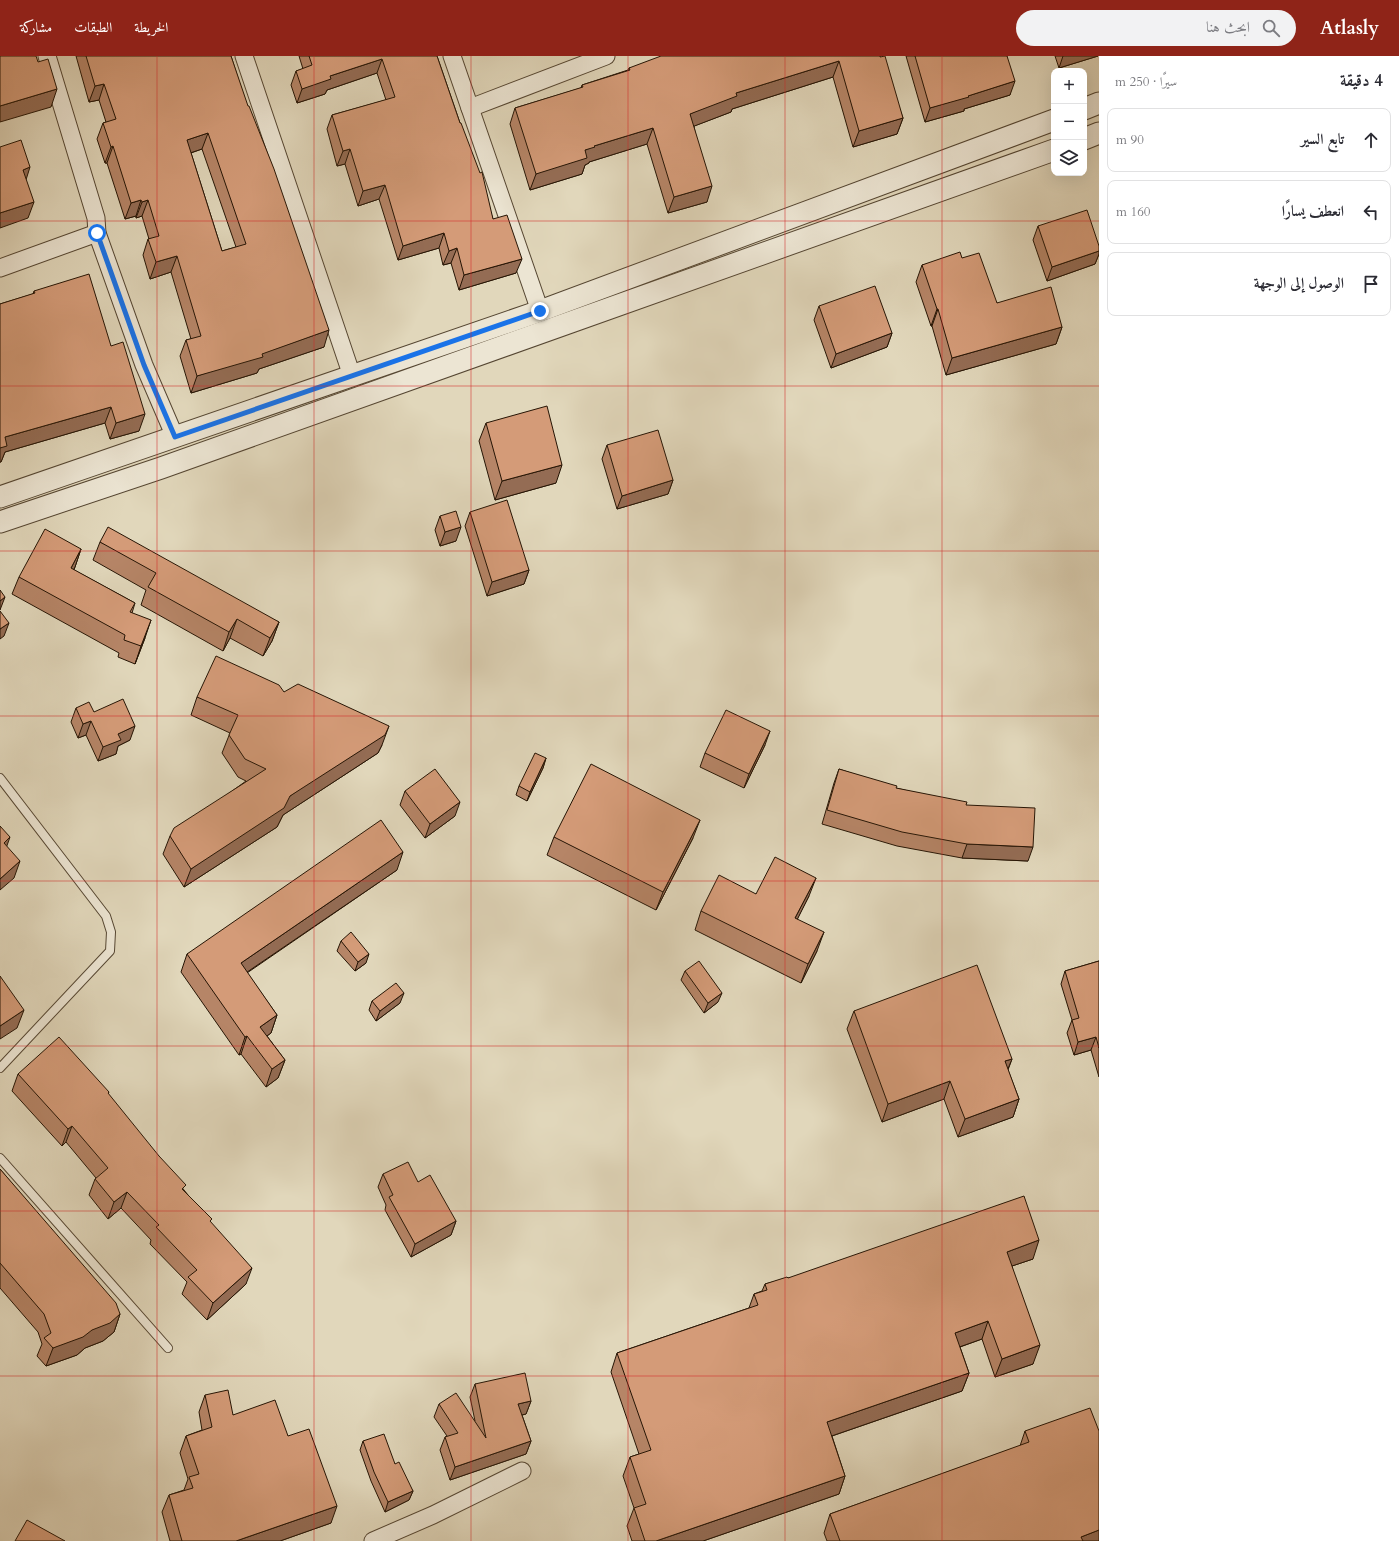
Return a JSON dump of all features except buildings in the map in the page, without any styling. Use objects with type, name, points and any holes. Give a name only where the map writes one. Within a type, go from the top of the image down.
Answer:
[{"type":"street","points":[[47,56],[96,218],[97,233],[144,365],[175,437]]},
{"type":"street","points":[[244,56],[352,376]]},
{"type":"street","points":[[452,56],[540,311]]},
{"type":"street","points":[[470,108],[606,56]]},
{"type":"street","points":[[1087,108],[1099,103]]},
{"type":"street","points":[[0,497],[540,311],[1051,121]]},
{"type":"street","points":[[1087,138],[1099,133]]},
{"type":"street","points":[[0,522],[168,465],[1051,151]]},
{"type":"street","points":[[0,268],[97,233]]},
{"type":"street","points":[[373,1541],[433,1515],[522,1471]]},
{"type":"lane","points":[[0,778],[106,916],[111,932],[110,951],[0,1068]]},
{"type":"lane","points":[[0,1158],[168,1348]]},
{"type":"route","points":[[97,233],[144,365],[175,437],[540,311]]}]
